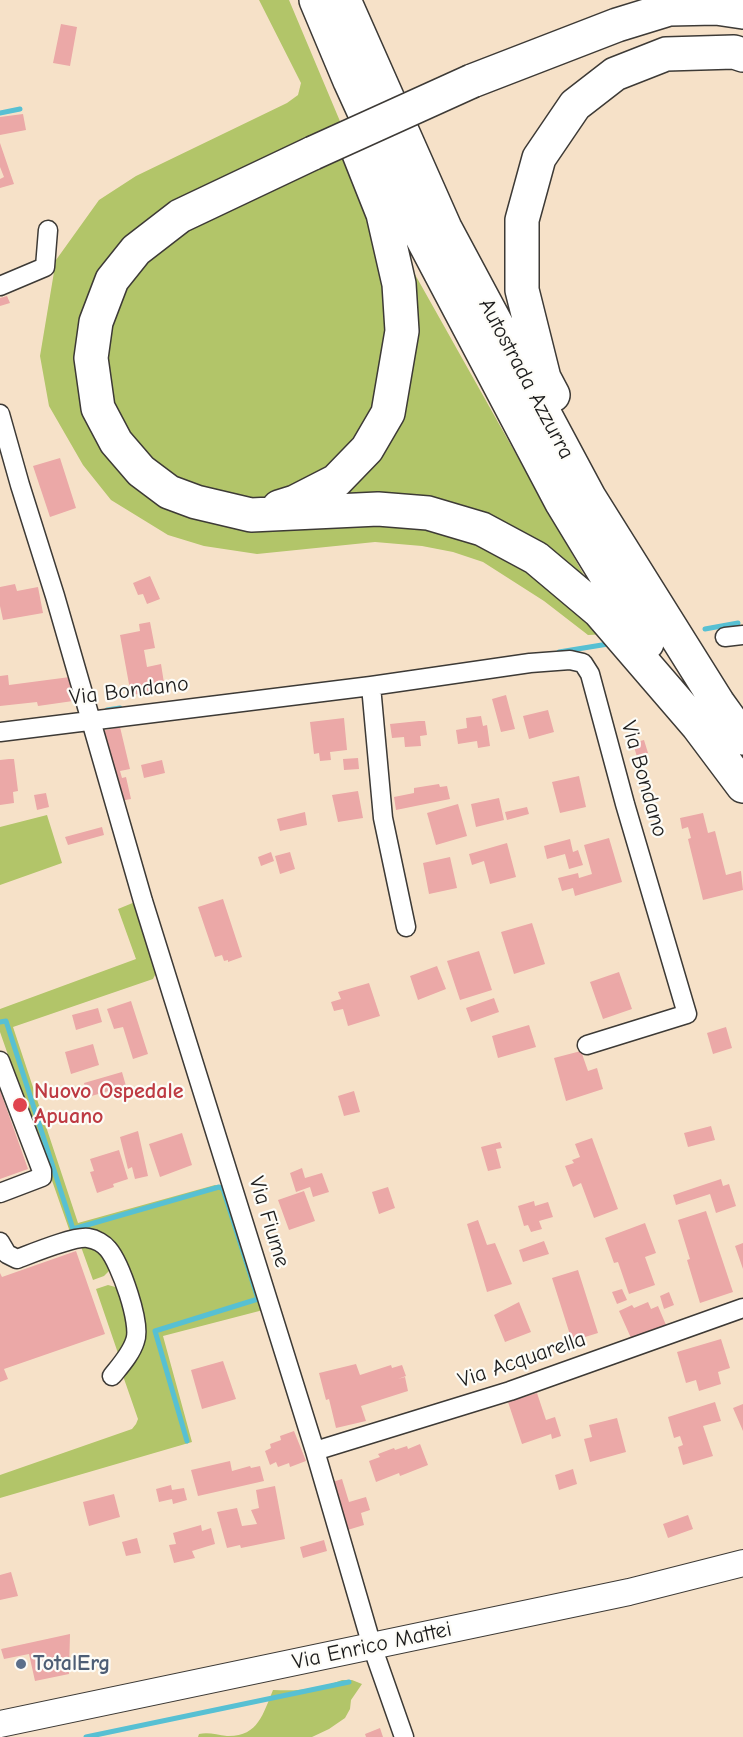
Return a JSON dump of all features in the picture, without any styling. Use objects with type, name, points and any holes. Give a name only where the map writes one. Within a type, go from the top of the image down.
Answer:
[{"type":"highway","points":[[250,515],[295,502],[336,482],[367,449],[388,413],[402,332],[399,284],[383,214],[300,0]]},
{"type":"highway","points":[[316,0],[418,230],[550,482],[699,726]]},
{"type":"highway","name":"Autostrada Azzurra","points":[[344,0],[445,228],[589,497],[718,703],[743,738]]},
{"type":"highway","points":[[743,12],[716,8],[669,9],[617,25],[472,81],[180,216],[136,250],[112,280],[96,322],[91,358],[98,408],[116,442],[141,471],[169,492],[196,502],[250,515],[378,510],[428,513],[482,529],[536,558],[599,611],[699,726],[743,786]]},
{"type":"highway","points":[[627,557],[595,480],[544,378],[522,290],[522,220],[539,158],[575,105],[615,75],[666,54],[734,52],[743,55]]},
{"type":"main road","name":"Via Enrico Mattei","points":[[0,1725],[629,1592],[743,1563]]},
{"type":"street","points":[[0,286],[45,267],[48,230]]},
{"type":"street","name":"Via Fiume","points":[[0,414],[147,912],[315,1451],[372,1646],[404,1737]]},
{"type":"street","name":"Via Bondano","points":[[0,732],[371,686],[530,663],[570,660],[583,663],[590,674],[625,804],[687,1014],[587,1045]]},
{"type":"street","points":[[371,686],[383,818],[406,927]]},
{"type":"street","points":[[0,1061],[42,1171],[42,1177],[0,1193]]},
{"type":"street","points":[[0,1242],[7,1254],[17,1259],[66,1242],[87,1238],[100,1242],[109,1250],[121,1275],[138,1326],[136,1341],[112,1376]]},
{"type":"street","name":"Via Acquarella","points":[[315,1451],[510,1391],[743,1308]]},
{"type":"green space","points":[[259,0],[289,0],[342,126],[168,209],[81,337],[153,495],[399,519],[504,550],[609,634],[588,635],[544,601],[483,562],[453,552],[422,546],[375,542],[257,554],[204,546],[168,535],[111,500],[83,465],[49,406],[40,356],[56,260],[99,200],[136,176],[287,103],[298,95],[301,83]]},
{"type":"green space","points":[[349,150],[390,281],[388,384],[331,476],[268,501],[187,490],[137,452],[106,396],[104,326],[116,294],[152,247]]},
{"type":"green space","points":[[408,262],[589,584],[532,547],[321,504],[374,455]]},
{"type":"green space","points":[[47,815],[62,863],[0,885],[0,827]]},
{"type":"green space","points":[[135,902],[157,971],[153,979],[13,1027],[78,1223],[215,1185],[228,1188],[267,1309],[163,1336],[192,1442],[0,1498],[0,1475],[132,1429],[138,1419],[122,1373],[140,1346],[119,1257],[70,1232],[0,1032],[0,1009],[136,959],[118,909]]},
{"type":"green space","points":[[80,1244],[96,1246],[112,1268],[104,1276],[93,1280]]},
{"type":"green space","points":[[108,1285],[119,1288],[131,1331],[120,1359],[96,1289]]},
{"type":"green space","points":[[342,1680],[352,1680],[362,1684],[351,1700],[350,1709],[345,1718],[312,1737],[198,1737],[203,1733],[227,1736],[246,1733],[258,1722],[273,1690],[308,1689]]},
{"type":"building","points":[[61,24],[77,27],[70,66],[53,63]]},
{"type":"building","points":[[23,114],[26,130],[0,135],[0,117]]},
{"type":"building","points":[[0,143],[14,184],[0,188],[0,179],[4,177],[0,167]]},
{"type":"building","points":[[7,296],[10,303],[0,306],[0,298]]},
{"type":"building","points":[[60,458],[76,508],[50,517],[33,466]]},
{"type":"building","points":[[150,576],[160,599],[147,604],[143,594],[138,595],[133,583]]},
{"type":"building","points":[[15,584],[17,591],[38,587],[43,613],[3,620],[0,587]]},
{"type":"building","points":[[150,622],[155,648],[144,650],[147,667],[161,664],[164,683],[151,685],[152,692],[131,695],[120,635],[140,631],[139,624]]},
{"type":"building","points":[[8,675],[9,685],[70,677],[73,701],[38,706],[37,702],[0,706],[0,676]]},
{"type":"building","points":[[506,695],[515,729],[501,732],[492,699]]},
{"type":"building","points":[[548,710],[554,732],[529,739],[523,716]]},
{"type":"building","points":[[481,716],[483,726],[487,725],[490,746],[478,748],[477,741],[458,744],[456,730],[467,728],[466,718]]},
{"type":"building","points":[[344,718],[347,750],[330,752],[331,760],[320,761],[319,753],[314,754],[310,722]]},
{"type":"building","points":[[425,721],[427,735],[420,736],[421,746],[405,747],[404,737],[392,738],[390,724]]},
{"type":"building","points":[[120,727],[130,769],[120,771],[122,778],[126,777],[131,799],[120,801],[102,731]]},
{"type":"building","points":[[644,740],[648,753],[637,757],[633,743]]},
{"type":"building","points":[[358,758],[359,769],[344,770],[343,759]]},
{"type":"building","points":[[14,759],[18,791],[13,792],[14,803],[0,805],[0,760]]},
{"type":"building","points":[[162,760],[165,773],[144,778],[141,765]]},
{"type":"building","points":[[579,776],[586,807],[560,813],[552,782]]},
{"type":"building","points":[[439,784],[440,787],[447,786],[450,799],[396,810],[394,797],[414,793],[414,788]]},
{"type":"building","points":[[358,791],[363,818],[338,822],[332,795]]},
{"type":"building","points":[[46,793],[49,807],[37,810],[34,795]]},
{"type":"building","points":[[499,798],[504,820],[476,827],[471,804]]},
{"type":"building","points":[[458,804],[467,836],[436,845],[427,813]]},
{"type":"building","points":[[527,807],[529,814],[507,820],[505,812]]},
{"type":"building","points":[[305,812],[307,825],[280,831],[277,819]]},
{"type":"building","points":[[703,813],[708,833],[715,831],[726,875],[741,871],[743,890],[703,900],[688,839],[691,838],[688,827],[682,829],[680,818]]},
{"type":"building","points":[[102,827],[104,835],[68,845],[65,837]]},
{"type":"building","points":[[609,838],[622,882],[575,896],[573,888],[562,891],[558,878],[578,873],[579,878],[592,874],[584,845]]},
{"type":"building","points":[[570,839],[573,852],[578,850],[583,865],[569,869],[565,854],[547,859],[544,846]]},
{"type":"building","points":[[507,843],[516,877],[490,884],[484,861],[472,865],[469,854]]},
{"type":"building","points":[[271,852],[274,861],[261,866],[258,857]]},
{"type":"building","points":[[290,852],[295,869],[280,874],[275,856]]},
{"type":"building","points":[[450,857],[457,888],[429,894],[423,863]]},
{"type":"building","points":[[223,899],[242,957],[228,962],[228,960],[224,961],[222,955],[215,957],[198,907]]},
{"type":"building","points":[[532,923],[545,964],[514,974],[501,932]]},
{"type":"building","points":[[479,951],[492,990],[460,1000],[447,961]]},
{"type":"building","points":[[437,966],[446,989],[418,1000],[410,976]]},
{"type":"building","points":[[619,972],[632,1009],[603,1019],[590,982]]},
{"type":"building","points":[[369,983],[380,1016],[348,1026],[343,1009],[334,1011],[331,1002],[341,999],[338,992]]},
{"type":"building","points":[[494,998],[499,1012],[471,1022],[466,1008]]},
{"type":"building","points":[[131,1001],[148,1054],[133,1059],[123,1027],[114,1029],[107,1009]]},
{"type":"building","points":[[98,1008],[102,1022],[76,1030],[72,1015]]},
{"type":"building","points":[[529,1025],[536,1047],[498,1058],[492,1036]]},
{"type":"building","points":[[726,1027],[732,1048],[713,1054],[707,1033]]},
{"type":"building","points":[[93,1044],[99,1065],[71,1074],[65,1052]]},
{"type":"building","points":[[581,1051],[588,1071],[597,1068],[603,1089],[566,1101],[554,1058]]},
{"type":"building","points":[[122,1072],[126,1086],[88,1097],[84,1083]]},
{"type":"building","points":[[0,1090],[28,1169],[0,1179]]},
{"type":"building","points":[[354,1091],[360,1112],[344,1116],[338,1096]]},
{"type":"building","points":[[711,1126],[715,1140],[688,1147],[684,1133]]},
{"type":"building","points":[[138,1131],[148,1176],[135,1179],[132,1167],[128,1169],[120,1137]]},
{"type":"building","points":[[182,1133],[192,1165],[160,1177],[149,1144]]},
{"type":"building","points":[[592,1138],[618,1209],[594,1218],[581,1183],[573,1187],[565,1166],[574,1163],[572,1160],[580,1157],[575,1144]]},
{"type":"building","points":[[500,1142],[502,1148],[496,1149],[501,1168],[488,1171],[481,1147]]},
{"type":"building","points":[[119,1150],[128,1179],[97,1193],[90,1172],[94,1171],[90,1159]]},
{"type":"building","points":[[302,1168],[305,1178],[322,1173],[329,1192],[313,1197],[310,1187],[296,1192],[290,1173]]},
{"type":"building","points":[[721,1179],[723,1186],[729,1184],[736,1206],[716,1213],[710,1194],[676,1205],[673,1195]]},
{"type":"building","points":[[388,1187],[395,1208],[379,1214],[372,1192]]},
{"type":"building","points":[[304,1191],[315,1221],[289,1230],[278,1200]]},
{"type":"building","points":[[534,1201],[535,1206],[548,1202],[553,1217],[539,1221],[542,1229],[531,1232],[528,1225],[524,1226],[518,1206]]},
{"type":"building","points":[[706,1211],[733,1292],[700,1303],[678,1220]]},
{"type":"building","points":[[478,1220],[487,1245],[495,1243],[512,1284],[487,1292],[467,1224]]},
{"type":"building","points":[[645,1223],[656,1253],[645,1257],[655,1285],[629,1294],[618,1262],[614,1263],[605,1238]]},
{"type":"building","points":[[544,1241],[549,1254],[523,1262],[519,1250]]},
{"type":"building","points":[[743,1243],[743,1269],[735,1246]]},
{"type":"building","points":[[76,1251],[105,1334],[4,1369],[8,1379],[0,1382],[0,1273],[2,1277]]},
{"type":"building","points":[[578,1270],[598,1333],[572,1341],[552,1278]]},
{"type":"building","points":[[622,1289],[627,1300],[617,1304],[612,1292]]},
{"type":"building","points":[[669,1292],[674,1305],[664,1309],[660,1296]]},
{"type":"building","points":[[519,1302],[531,1332],[505,1342],[494,1315]]},
{"type":"building","points":[[648,1302],[651,1309],[658,1306],[666,1325],[631,1338],[619,1311],[632,1305],[634,1308]]},
{"type":"building","points":[[721,1339],[730,1368],[718,1372],[721,1384],[699,1391],[696,1380],[686,1383],[677,1352]]},
{"type":"building","points":[[223,1361],[236,1399],[202,1409],[191,1370]]},
{"type":"building","points":[[356,1364],[360,1375],[391,1365],[392,1368],[402,1365],[406,1376],[398,1379],[405,1377],[408,1391],[361,1406],[366,1421],[336,1428],[329,1399],[326,1400],[319,1373]]},
{"type":"building","points":[[537,1393],[546,1420],[555,1417],[561,1436],[552,1439],[551,1434],[522,1444],[508,1402]]},
{"type":"building","points":[[715,1402],[721,1421],[703,1426],[713,1456],[683,1465],[678,1447],[683,1445],[680,1436],[674,1438],[668,1417]]},
{"type":"building","points":[[743,1404],[743,1431],[733,1408]]},
{"type":"building","points":[[617,1418],[626,1452],[590,1462],[584,1439],[592,1437],[589,1425]]},
{"type":"building","points":[[294,1431],[306,1461],[290,1467],[289,1463],[278,1467],[276,1462],[270,1465],[265,1451],[271,1448],[270,1444],[281,1440],[280,1436]]},
{"type":"building","points":[[420,1444],[428,1465],[376,1482],[369,1461],[380,1457],[378,1454],[394,1448],[395,1450],[407,1446],[408,1449]]},
{"type":"building","points":[[230,1461],[232,1471],[260,1466],[264,1481],[198,1496],[191,1470]]},
{"type":"building","points":[[573,1469],[577,1484],[559,1490],[555,1475]]},
{"type":"building","points":[[342,1479],[349,1502],[366,1497],[370,1510],[361,1513],[364,1525],[341,1532],[326,1484]]},
{"type":"building","points":[[171,1485],[172,1490],[184,1488],[187,1500],[173,1504],[172,1499],[159,1502],[156,1489]]},
{"type":"building","points":[[275,1486],[285,1539],[241,1548],[240,1545],[227,1548],[217,1512],[237,1508],[242,1526],[257,1524],[251,1510],[259,1508],[256,1490]]},
{"type":"building","points":[[114,1494],[120,1517],[89,1526],[83,1502]]},
{"type":"building","points":[[688,1515],[693,1529],[668,1538],[663,1524]]},
{"type":"building","points":[[201,1525],[202,1531],[211,1528],[215,1544],[192,1551],[195,1558],[174,1563],[169,1545],[176,1544],[173,1533]]},
{"type":"building","points":[[137,1538],[141,1553],[126,1556],[122,1542]]},
{"type":"building","points":[[324,1540],[327,1551],[303,1558],[300,1547]]},
{"type":"building","points":[[11,1572],[18,1596],[0,1600],[0,1575]]},
{"type":"building","points":[[70,1634],[69,1674],[35,1681],[29,1654],[4,1659],[1,1649]]},
{"type":"building","points":[[380,1728],[383,1737],[366,1737],[365,1734]]},
{"type":"waterway","points":[[0,113],[20,109]]},
{"type":"waterway","points":[[705,629],[738,623]]},
{"type":"waterway","points":[[559,652],[608,644]]},
{"type":"waterway","points":[[107,710],[120,708]]},
{"type":"waterway","points":[[0,1022],[6,1021],[73,1229],[219,1187],[223,1189],[258,1299],[155,1331],[187,1441]]},
{"type":"waterway","points":[[86,1737],[349,1682]]},
{"type":"place","name":"Nuovo Ospedale Apuano","points":[[20,1105]]},
{"type":"place","name":"TotalErg","points":[[21,1664]]}]
